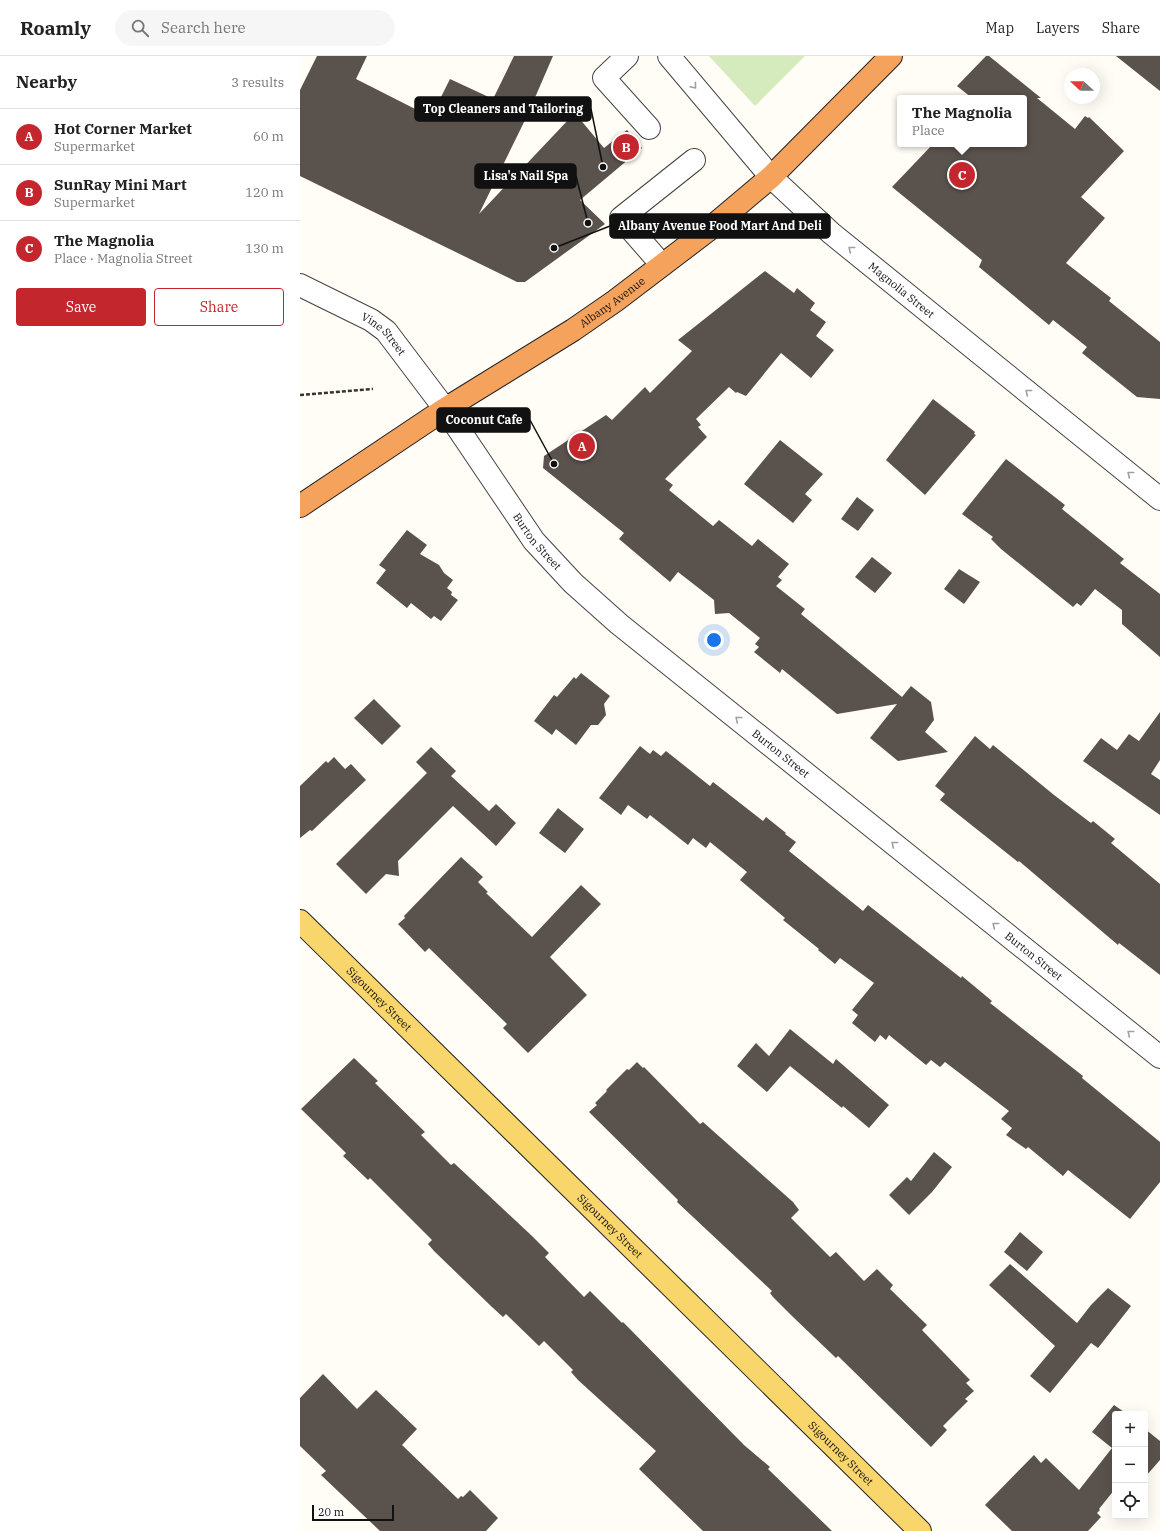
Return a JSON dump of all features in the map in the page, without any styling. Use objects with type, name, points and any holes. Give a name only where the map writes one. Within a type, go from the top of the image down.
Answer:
[{"type":"highway","name":"Albany Avenue","points":[[300,506],[445,409],[579,326],[615,301],[707,231],[772,177],[891,56]]},
{"type":"main road","name":"Sigourney Street","points":[[300,922],[920,1531]]},
{"type":"street","points":[[627,56],[604,78],[649,128]]},
{"type":"street","name":"Magnolia Street","points":[[669,56],[772,177],[831,233],[1160,499]]},
{"type":"street","points":[[662,265],[621,218],[694,160]]},
{"type":"street","name":"Vine Street","points":[[300,285],[354,311],[380,326],[396,343],[445,409]]},
{"type":"street","name":"Burton Street","points":[[445,409],[529,535],[573,584],[619,624],[1160,1057]]},
{"type":"path","points":[[300,395],[373,389]]},
{"type":"green space","points":[[709,56],[805,56],[755,106]]},
{"type":"building","points":[[317,56],[367,56],[356,79],[431,117],[450,79],[493,99],[514,56],[553,56],[527,116],[479,214],[570,118],[579,118],[604,148],[627,130],[642,148],[580,200],[605,224],[525,282],[517,282],[300,176],[300,90]]},
{"type":"building","points":[[986,56],[989,56],[1041,98],[1037,98],[1075,129],[1085,116],[1088,118],[1089,117],[1124,151],[1081,197],[1105,218],[1066,263],[1111,298],[1109,301],[1160,342],[1160,399],[1137,397],[1082,353],[1087,347],[1053,320],[1049,325],[979,267],[982,260],[892,187],[930,147],[1027,147],[1027,95],[968,95],[957,86]]},
{"type":"building","points":[[1116,56],[1160,56],[1160,91]]},
{"type":"building","points":[[765,271],[794,293],[797,288],[815,303],[810,310],[826,322],[816,336],[834,350],[811,378],[781,353],[746,396],[737,392],[736,393],[729,387],[696,419],[701,425],[698,427],[707,437],[665,479],[673,485],[669,490],[713,526],[719,520],[752,546],[758,539],[789,564],[778,577],[782,580],[776,586],[805,609],[801,614],[902,697],[911,686],[931,702],[934,720],[925,732],[948,752],[898,761],[870,738],[897,704],[837,714],[782,669],[780,673],[754,652],[759,647],[755,644],[760,638],[729,613],[715,614],[714,600],[678,572],[670,582],[619,539],[624,533],[543,468],[544,456],[606,415],[612,420],[645,387],[650,393],[692,351],[678,340]]},
{"type":"building","points":[[933,399],[975,432],[974,434],[976,435],[925,495],[886,460]]},
{"type":"building","points":[[780,440],[823,474],[805,494],[812,500],[793,523],[744,484]]},
{"type":"building","points":[[1006,459],[1065,505],[1062,509],[1124,559],[1120,563],[1160,594],[1160,657],[1122,624],[1122,610],[1095,589],[1081,606],[1077,603],[1073,607],[1001,549],[991,539],[993,537],[962,514]]},
{"type":"building","points":[[857,497],[874,510],[858,531],[841,519]]},
{"type":"building","points":[[407,530],[427,545],[420,554],[439,565],[444,573],[453,580],[447,588],[452,592],[451,595],[458,600],[441,621],[434,616],[431,619],[411,603],[407,608],[376,583],[386,570],[379,565]]},
{"type":"building","points":[[872,557],[892,573],[875,593],[855,577]]},
{"type":"building","points":[[959,569],[980,582],[964,604],[944,589]]},
{"type":"building","points":[[581,673],[610,696],[604,704],[606,715],[598,725],[591,725],[576,745],[556,729],[552,735],[534,721],[554,695],[557,697],[574,677],[576,679]]},
{"type":"building","points":[[374,699],[401,726],[382,745],[354,718]]},
{"type":"building","points":[[1160,712],[1160,760],[1151,774],[1160,780],[1160,815],[1083,761],[1101,738],[1117,750],[1129,734],[1139,741]]},
{"type":"building","points":[[975,736],[990,749],[993,745],[1054,795],[1091,823],[1093,821],[1115,839],[1111,843],[1160,884],[1160,975],[1119,943],[1118,945],[1019,861],[1018,862],[940,800],[945,794],[935,786]]},
{"type":"building","points":[[640,746],[650,754],[653,750],[661,756],[666,751],[710,786],[713,782],[763,821],[766,817],[796,842],[789,851],[863,911],[868,905],[961,978],[962,976],[992,1001],[990,1003],[1083,1076],[1082,1078],[1160,1142],[1160,1182],[1130,1219],[1068,1170],[1063,1176],[1028,1147],[1026,1149],[1006,1135],[1012,1128],[1001,1119],[1009,1111],[945,1062],[940,1067],[931,1060],[926,1065],[889,1035],[886,1040],[880,1035],[875,1042],[852,1023],[858,1015],[852,1010],[874,983],[840,958],[835,964],[783,920],[785,918],[740,880],[747,872],[710,842],[706,848],[693,838],[688,845],[650,815],[647,819],[628,805],[621,815],[599,798]]},
{"type":"building","points":[[431,747],[456,771],[451,776],[489,811],[496,804],[516,823],[496,846],[453,806],[398,861],[399,876],[386,874],[366,894],[336,864],[427,773],[416,762]]},
{"type":"building","points":[[334,757],[345,769],[351,764],[366,780],[312,831],[310,830],[300,838],[300,786],[326,761],[328,763]]},
{"type":"building","points":[[558,808],[584,829],[565,853],[539,833]]},
{"type":"building","points":[[461,857],[483,877],[478,882],[488,892],[486,893],[532,937],[581,885],[601,904],[550,957],[587,995],[528,1053],[503,1028],[507,1024],[429,948],[425,952],[398,924]]},
{"type":"building","points":[[790,1029],[833,1064],[836,1059],[889,1105],[869,1128],[843,1106],[842,1108],[790,1066],[767,1092],[737,1066],[756,1043],[769,1056]]},
{"type":"building","points":[[354,1058],[378,1081],[375,1083],[425,1132],[421,1135],[451,1165],[454,1163],[549,1253],[545,1257],[584,1297],[590,1291],[622,1323],[623,1322],[744,1445],[770,1467],[768,1469],[832,1531],[703,1531],[639,1469],[656,1451],[578,1380],[571,1372],[573,1370],[544,1341],[539,1346],[506,1314],[503,1317],[492,1307],[434,1251],[428,1244],[432,1240],[370,1178],[368,1180],[343,1156],[346,1153],[301,1109]]},
{"type":"building","points":[[637,1062],[643,1068],[644,1067],[700,1124],[703,1122],[793,1202],[799,1210],[791,1218],[830,1257],[836,1252],[864,1281],[877,1269],[893,1285],[890,1289],[927,1325],[922,1330],[970,1380],[966,1383],[974,1391],[965,1399],[968,1401],[943,1426],[947,1430],[931,1447],[838,1356],[836,1358],[792,1316],[773,1297],[770,1293],[772,1291],[677,1202],[678,1200],[589,1112],[597,1105],[595,1103],[607,1091],[606,1090],[627,1069],[629,1070]]},
{"type":"building","points":[[934,1152],[952,1167],[932,1192],[909,1215],[889,1195],[907,1177],[911,1181]]},
{"type":"building","points":[[1020,1232],[1043,1252],[1027,1271],[1004,1252]]},
{"type":"building","points":[[1010,1264],[1077,1323],[1091,1305],[1108,1288],[1131,1306],[1098,1348],[1091,1343],[1050,1393],[1030,1376],[1055,1346],[989,1285]]},
{"type":"building","points":[[323,1374],[357,1409],[376,1390],[417,1429],[402,1445],[458,1499],[461,1496],[463,1497],[470,1490],[498,1518],[486,1531],[380,1531],[321,1475],[326,1471],[300,1446],[300,1398]]},
{"type":"building","points":[[1114,1405],[1123,1411],[1112,1411],[1112,1448],[1092,1432]]},
{"type":"building","points":[[1148,1431],[1160,1441],[1160,1460],[1148,1474]]},
{"type":"building","points":[[1112,1448],[1112,1493],[1097,1513],[1101,1517],[1088,1531],[1012,1531],[985,1505],[1034,1455],[1041,1463],[1046,1458],[1079,1490]]},
{"type":"place","name":"SunRay Mini Mart","points":[[626,147]]},
{"type":"place","name":"Top Cleaners and Tailoring","points":[[603,167]]},
{"type":"place","name":"The Magnolia","points":[[962,175]]},
{"type":"place","name":"Lisa's Nail Spa","points":[[588,223]]},
{"type":"place","name":"Albany Avenue Food Mart And Deli","points":[[554,248]]},
{"type":"place","name":"Hot Corner Market","points":[[582,446]]},
{"type":"place","name":"Coconut Cafe","points":[[554,464]]}]
